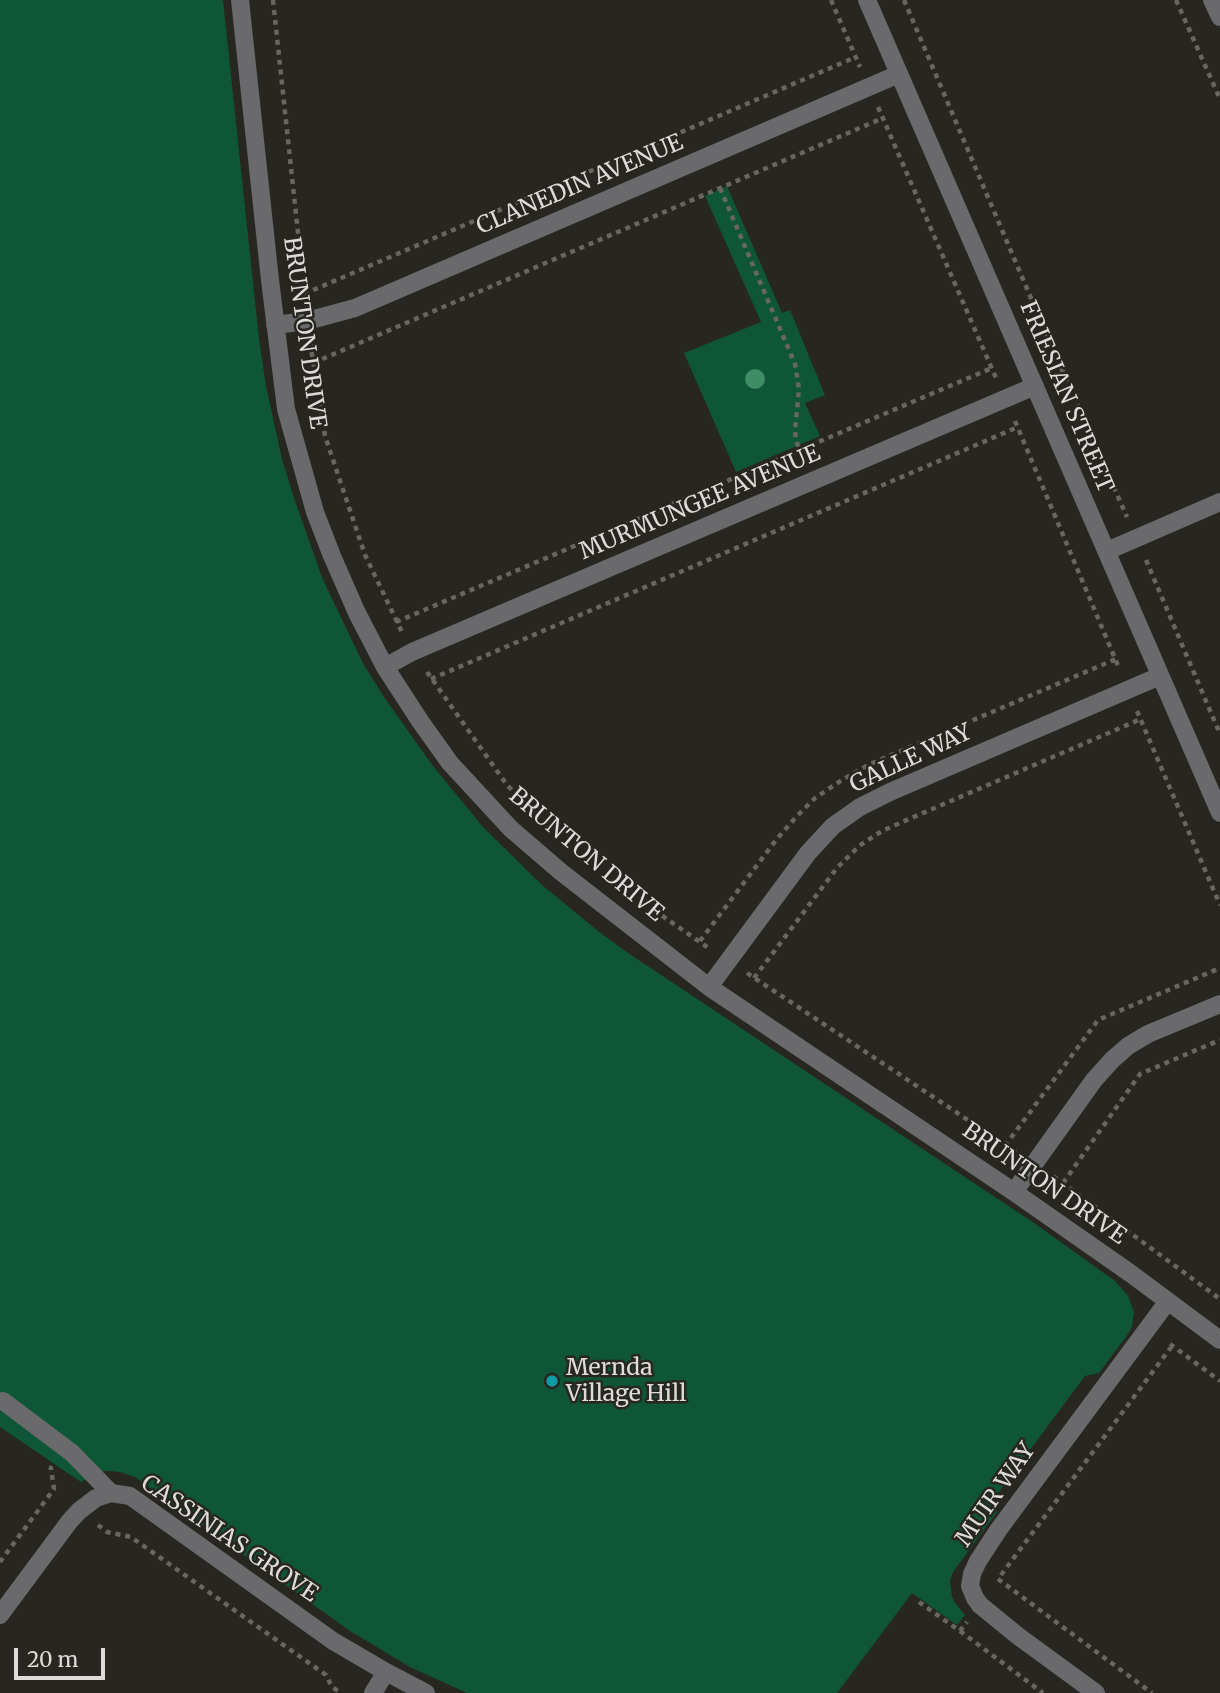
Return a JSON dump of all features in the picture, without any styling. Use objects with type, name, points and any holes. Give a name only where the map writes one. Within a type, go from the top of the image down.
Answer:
[{"type":"street","name":"BRUNTON DRIVE","points":[[240,0],[286,409],[331,556],[357,613],[385,667],[450,763],[511,829],[561,872],[709,987],[1014,1192],[1220,1340]]},
{"type":"street","name":"FRIESIAN STREET","points":[[867,0],[1220,814]]},
{"type":"street","points":[[1212,0],[1220,18]]},
{"type":"street","name":"CLANEDIN AVENUE","points":[[275,325],[307,321],[355,308],[900,74]]},
{"type":"street","name":"MURMUNGEE AVENUE","points":[[385,667],[412,652],[1035,387]]},
{"type":"street","points":[[1107,551],[1220,502]]},
{"type":"street","name":"GALLE WAY","points":[[709,987],[808,853],[833,826],[860,807],[1160,676]]},
{"type":"street","points":[[1014,1192],[1094,1080],[1112,1060],[1148,1034],[1220,1004]]},
{"type":"street","name":"MUIR WAY","points":[[1096,1693],[980,1605],[970,1586],[972,1574],[999,1529],[1168,1301]]},
{"type":"street","points":[[3,1401],[72,1453],[111,1493]]},
{"type":"street","name":"CASSINIAS GROVE","points":[[0,1615],[79,1511],[96,1498],[111,1493],[130,1496],[333,1641],[426,1693]]},
{"type":"street","points":[[373,1693],[386,1672]]},
{"type":"path","points":[[273,0],[307,321],[325,436],[365,555],[412,652],[507,785],[555,832]]},
{"type":"path","points":[[831,0],[1018,427],[1127,691],[1220,905]]},
{"type":"path","points":[[904,0],[1220,734]]},
{"type":"path","points":[[1176,0],[1220,99]]},
{"type":"path","points":[[304,294],[856,57]]},
{"type":"path","points":[[313,363],[883,118]]},
{"type":"path","points":[[720,188],[795,364],[799,390],[795,431],[800,450]]},
{"type":"path","points":[[396,622],[992,368]]},
{"type":"path","points":[[431,679],[1018,427]]},
{"type":"path","points":[[754,978],[837,868],[859,846],[882,831],[1141,719]]},
{"type":"path","points":[[646,905],[1005,1146],[1035,1163],[1220,1299]]},
{"type":"path","points":[[1062,1183],[1140,1074],[1220,1040]]},
{"type":"path","points":[[1148,1328],[1220,1381]]},
{"type":"path","points":[[41,1461],[51,1468],[54,1489],[79,1511],[107,1532],[131,1537],[142,1544],[326,1675],[332,1690],[341,1693]]},
{"type":"path","points":[[0,1562],[54,1489]]},
{"type":"path","points":[[998,1579],[1152,1693]]},
{"type":"path","points":[[960,1631],[1043,1693]]},
{"type":"green space","points":[[0,0],[223,0],[259,339],[282,459],[294,498],[323,580],[364,665],[433,766],[483,827],[542,885],[628,953],[1034,1223],[1115,1281],[1128,1296],[1134,1312],[1128,1334],[1099,1373],[1085,1376],[995,1497],[997,1512],[953,1572],[950,1581],[952,1597],[965,1615],[957,1625],[912,1593],[837,1693],[467,1693],[410,1667],[350,1631],[135,1477],[120,1472],[98,1472],[81,1482],[0,1427]]},
{"type":"green space","points":[[727,186],[782,313],[790,310],[825,395],[805,403],[820,436],[736,472],[684,353],[761,322],[705,196]]},
{"type":"place","name":"Mernda Village Hill","points":[[552,1381]]}]
